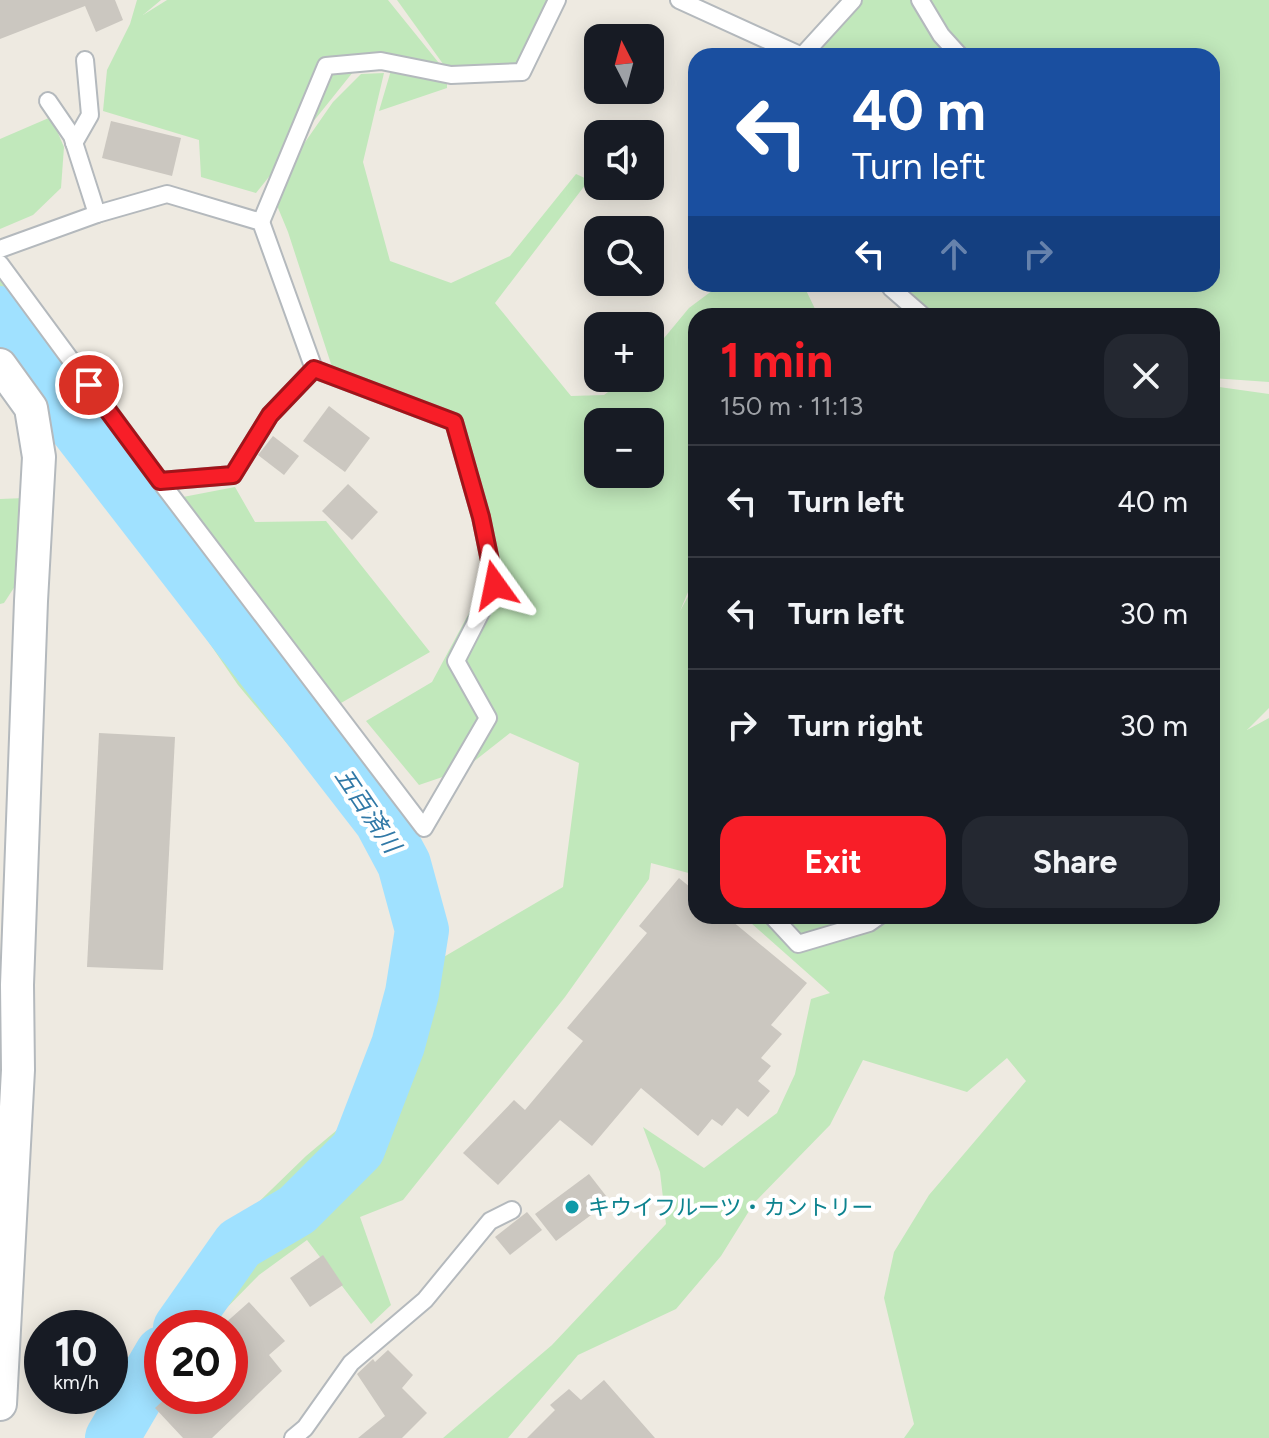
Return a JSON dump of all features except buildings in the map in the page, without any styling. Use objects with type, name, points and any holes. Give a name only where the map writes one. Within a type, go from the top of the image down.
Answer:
[{"type":"street","points":[[0,365],[31,408],[39,457],[17,985],[9,1069],[0,1404]]},
{"type":"lane","points":[[0,264],[160,481],[424,828],[488,718],[456,661],[495,585],[481,517],[454,422],[314,369],[261,222],[326,66],[381,61],[451,75],[522,72],[557,0]]},
{"type":"lane","points":[[679,0],[784,48]]},
{"type":"lane","points":[[809,48],[853,0]]},
{"type":"lane","points":[[920,0],[953,48]]},
{"type":"lane","points":[[74,143],[90,115],[85,60]]},
{"type":"lane","points":[[48,101],[74,143],[97,214]]},
{"type":"lane","points":[[0,249],[97,214],[167,194],[261,222]]},
{"type":"lane","points":[[898,292],[915,308]]},
{"type":"lane","points":[[160,481],[233,475],[270,415],[314,369]]},
{"type":"lane","points":[[779,924],[798,944],[866,924]]},
{"type":"lane","points":[[293,1438],[305,1428],[351,1363],[425,1300],[490,1221],[512,1210]]},
{"type":"green space","points":[[137,0],[161,0],[143,15],[167,0],[388,0],[447,73],[447,88],[379,111],[392,67],[353,72],[256,193],[201,177],[199,140],[103,111],[107,70],[130,24]]},
{"type":"green space","points":[[397,0],[553,0],[513,79],[456,82]]},
{"type":"green space","points":[[849,0],[1269,0],[1269,382],[1220,379],[1220,308],[915,308],[901,295],[904,292],[1220,292],[1220,48],[818,48]]},
{"type":"green space","points":[[384,73],[363,162],[390,261],[451,283],[510,256],[576,174],[584,178],[584,187],[495,303],[571,396],[604,395],[608,392],[664,392],[664,338],[688,309],[688,592],[680,611],[688,596],[688,873],[651,863],[649,879],[565,997],[403,1200],[360,1217],[391,1305],[371,1324],[307,1240],[259,1275],[225,1310],[199,1310],[237,1254],[272,1223],[242,1238],[196,1310],[168,1310],[203,1256],[306,1156],[356,1114],[389,1029],[400,954],[402,914],[363,834],[238,685],[0,336],[0,264],[252,593],[183,497],[235,487],[255,522],[326,521],[430,652],[334,707],[287,643],[409,825],[442,958],[563,887],[579,763],[510,733],[463,770],[419,785],[366,721],[432,682],[484,585],[454,422],[332,367],[288,232],[271,191],[333,102],[361,74]]},
{"type":"green space","points":[[51,117],[64,147],[61,188],[33,215],[0,229],[0,139]]},
{"type":"green space","points":[[710,292],[807,292],[815,308],[689,308]]},
{"type":"green space","points":[[1220,387],[1269,394],[1269,708],[1247,730],[1269,718],[1269,1438],[904,1438],[914,1424],[884,1298],[894,1252],[929,1195],[1026,1081],[1007,1058],[967,1092],[863,1060],[830,1125],[754,1203],[721,1256],[676,1309],[578,1355],[508,1438],[443,1438],[552,1345],[666,1224],[660,1172],[643,1127],[704,1168],[777,1113],[795,1074],[811,999],[830,993],[752,924],[1220,924]]},
{"type":"green space","points":[[25,498],[19,580],[4,603],[0,604],[0,499]]},
{"type":"green space","points":[[144,1347],[144,1390],[131,1438],[90,1438],[102,1414],[128,1414],[128,1371]]},
{"type":"waterway","name":"五百済川","points":[[0,313],[62,409],[381,821],[404,864],[422,930],[412,993],[398,1045],[358,1149],[297,1210],[239,1244],[193,1310]]},
{"type":"waterway","name":"五百済川","points":[[112,1438],[144,1384]]},
{"type":"place","name":"キウイフルーツ・カントリー","points":[[572,1207]]},
{"type":"route","points":[[89,385],[160,481],[233,475],[270,415],[314,369],[454,422],[481,517],[495,585]]}]
